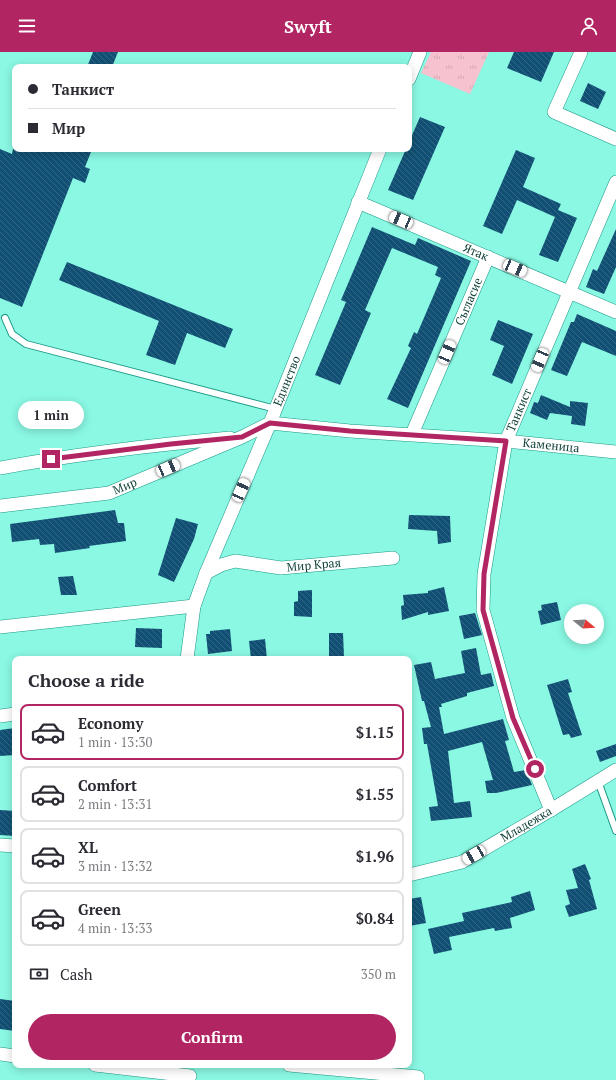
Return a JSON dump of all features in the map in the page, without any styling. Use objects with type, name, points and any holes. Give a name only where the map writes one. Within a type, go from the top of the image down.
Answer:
[{"type":"street","points":[[412,72],[420,52]]},
{"type":"street","points":[[580,52],[554,112],[616,139]]},
{"type":"street","name":"Единство","points":[[187,656],[194,606],[217,544],[276,409],[379,152]]},
{"type":"street","name":"Танкист","points":[[551,810],[513,718],[483,610],[484,574],[506,441],[616,182]]},
{"type":"street","name":"Ятак","points":[[358,202],[616,312]]},
{"type":"street","name":"Съгласие","points":[[412,434],[488,257]]},
{"type":"street","name":"Каменица","points":[[270,423],[350,431],[506,441],[616,452]]},
{"type":"street","name":"Мир","points":[[0,506],[110,493],[242,437],[270,423]]},
{"type":"street","name":"Мир","points":[[0,468],[36,461],[171,444],[242,437]]},
{"type":"street","points":[[217,544],[225,554],[235,561]]},
{"type":"street","name":"Мир Края","points":[[206,573],[221,564],[235,561],[282,568],[393,558]]},
{"type":"street","points":[[0,627],[194,606]]},
{"type":"street","points":[[0,716],[12,714]]},
{"type":"street","name":"Младежка","points":[[412,874],[462,862],[616,770]]},
{"type":"street","points":[[0,845],[12,846]]},
{"type":"street","points":[[0,1054],[12,1056]]},
{"type":"street","points":[[127,1068],[190,1074]]},
{"type":"street","points":[[324,1068],[418,1076],[418,1080]]},
{"type":"lane","points":[[5,318],[12,334],[26,344],[276,409]]},
{"type":"lane","points":[[598,781],[616,831]]},
{"type":"green space","points":[[431,52],[489,52],[470,94],[421,73]]},
{"type":"building","points":[[93,52],[118,52],[113,64],[88,64]]},
{"type":"building","points":[[514,52],[554,52],[541,82],[507,68]]},
{"type":"building","points":[[588,83],[606,92],[598,109],[580,101]]},
{"type":"building","points":[[420,117],[445,127],[413,200],[388,190],[405,152],[412,152],[412,135]]},
{"type":"building","points":[[0,149],[12,154],[12,152],[91,152],[85,167],[90,169],[85,183],[73,178],[22,307],[0,298]]},
{"type":"building","points":[[516,150],[535,158],[523,187],[561,204],[558,210],[577,218],[558,262],[539,255],[555,217],[517,200],[502,234],[483,226]]},
{"type":"building","points":[[372,227],[415,245],[418,238],[471,261],[408,408],[387,399],[411,348],[408,346],[414,332],[417,334],[441,278],[435,275],[438,267],[392,248],[365,310],[371,313],[340,385],[315,375],[346,302],[341,300]]},
{"type":"building","points":[[616,229],[616,267],[604,294],[586,287],[593,269],[597,271]]},
{"type":"building","points":[[67,262],[233,329],[225,348],[187,333],[175,365],[146,355],[159,321],[59,280]]},
{"type":"building","points":[[577,314],[616,331],[616,356],[582,342],[567,376],[551,370],[571,322],[574,322]]},
{"type":"building","points":[[498,320],[533,334],[512,384],[492,375],[504,346],[490,340]]},
{"type":"building","points":[[541,395],[570,407],[570,401],[588,403],[585,426],[571,424],[572,416],[550,413],[547,420],[530,413],[534,402],[538,403]]},
{"type":"building","points":[[115,510],[118,523],[124,523],[126,541],[89,546],[90,548],[55,553],[54,544],[40,545],[39,539],[12,542],[10,524]]},
{"type":"building","points":[[409,515],[450,516],[451,542],[438,544],[437,531],[408,529]]},
{"type":"building","points":[[176,518],[198,524],[194,539],[174,582],[158,575]]},
{"type":"building","points":[[73,576],[77,595],[61,595],[58,577]]},
{"type":"building","points":[[444,587],[449,611],[428,615],[428,612],[402,620],[401,606],[404,605],[403,595],[428,593],[428,591]]},
{"type":"building","points":[[312,590],[312,617],[294,616],[294,602],[298,601],[298,591]]},
{"type":"building","points":[[557,602],[561,620],[541,625],[538,611],[542,610],[541,605]]},
{"type":"building","points":[[475,613],[482,635],[464,639],[459,616]]},
{"type":"building","points":[[136,628],[162,629],[162,648],[135,647]]},
{"type":"building","points":[[230,629],[232,651],[208,654],[206,634],[210,634],[210,631]]},
{"type":"building","points":[[329,633],[343,633],[344,656],[329,656]]},
{"type":"building","points":[[265,639],[267,656],[251,656],[249,641]]},
{"type":"building","points":[[476,648],[481,675],[491,673],[494,686],[467,693],[467,696],[441,704],[442,707],[439,707],[444,734],[503,719],[509,740],[505,741],[514,772],[526,770],[532,785],[496,793],[487,793],[485,781],[493,780],[482,742],[448,751],[454,803],[470,801],[472,817],[431,821],[429,807],[438,806],[427,744],[424,744],[422,728],[431,727],[424,701],[422,701],[414,665],[431,662],[435,679],[465,673],[461,651]]},
{"type":"building","points":[[568,679],[572,692],[568,693],[582,735],[571,738],[569,734],[563,735],[547,685]]},
{"type":"building","points":[[12,728],[12,755],[0,756],[0,730]]},
{"type":"building","points":[[616,744],[616,756],[600,762],[596,751]]},
{"type":"building","points":[[0,810],[12,811],[12,836],[0,835]]},
{"type":"building","points":[[585,864],[591,879],[589,880],[597,909],[569,917],[565,906],[570,904],[566,890],[578,888],[572,869]]},
{"type":"building","points":[[530,891],[535,910],[510,918],[512,928],[495,931],[494,928],[449,937],[452,950],[434,954],[428,929],[464,921],[462,913],[512,902],[511,897]]},
{"type":"building","points":[[421,897],[426,923],[412,925],[412,898]]},
{"type":"building","points":[[0,999],[12,1001],[12,1031],[0,1029]]},
{"type":"route","points":[[51,459],[242,437],[270,423],[350,431],[506,441],[489,535],[484,574],[483,610],[513,718],[535,769]]}]
